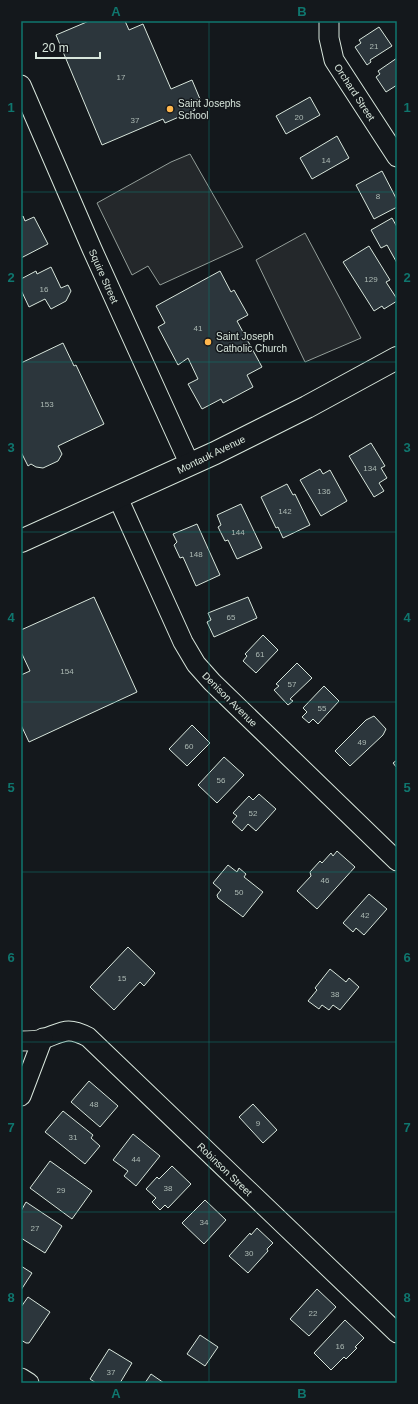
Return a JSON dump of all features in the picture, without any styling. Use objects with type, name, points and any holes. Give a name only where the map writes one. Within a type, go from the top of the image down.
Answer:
[{"type":"street","name":"Orchard Street","points":[[329,21],[329,38],[334,60],[397,157]]},
{"type":"street","name":"Squire Street","points":[[21,85],[92,249],[190,465]]},
{"type":"street","name":"Montauk Avenue","points":[[21,541],[190,465],[274,424],[397,358]]},
{"type":"street","name":"Denison Avenue","points":[[118,498],[183,642],[196,664],[212,682],[397,861]]},
{"type":"street","name":"Robinson Street","points":[[21,1041],[32,1041],[65,1030],[81,1033],[88,1037],[397,1333]]},
{"type":"street","points":[[21,1096],[44,1038]]},
{"type":"street","points":[[21,1378],[29,1383]]},
{"type":"shaded area","points":[[190,154],[243,247],[160,285],[148,266],[132,275],[97,203],[171,162]]},
{"type":"shaded area","points":[[305,233],[361,338],[305,362],[256,260]]},
{"type":"building","points":[[89,21],[125,21],[129,30],[143,24],[171,89],[192,80],[200,99],[191,102],[195,110],[165,123],[163,119],[102,145],[56,35]]},
{"type":"building","points":[[379,27],[392,46],[370,60],[371,62],[367,65],[355,47],[361,43],[359,40]]},
{"type":"building","points":[[397,58],[397,85],[386,92],[376,77],[380,74],[378,71]]},
{"type":"building","points":[[310,97],[320,115],[286,134],[276,116]]},
{"type":"building","points":[[337,136],[349,158],[312,179],[300,158]]},
{"type":"building","points":[[382,171],[397,200],[397,207],[374,219],[356,185]]},
{"type":"building","points":[[23,216],[25,221],[34,217],[48,244],[21,258],[21,217]]},
{"type":"building","points":[[392,218],[397,227],[397,263],[387,245],[381,248],[371,230]]},
{"type":"building","points":[[369,246],[390,280],[386,282],[397,299],[397,301],[384,309],[382,306],[374,311],[343,262]]},
{"type":"building","points":[[51,267],[61,288],[68,285],[71,291],[66,301],[51,309],[45,299],[29,307],[21,290],[21,279],[36,271],[37,274]]},
{"type":"building","name":"Saint Joseph Catholic Church","points":[[220,271],[231,292],[234,290],[248,315],[237,321],[262,367],[247,375],[253,387],[223,403],[221,399],[202,409],[188,384],[198,379],[188,358],[178,365],[158,327],[165,323],[156,306]]},
{"type":"building","points":[[63,343],[74,366],[76,365],[104,424],[58,446],[62,454],[58,461],[43,468],[36,467],[31,464],[28,466],[21,452],[21,363]]},
{"type":"building","points":[[371,443],[385,466],[381,468],[387,478],[379,483],[384,491],[374,497],[349,456]]},
{"type":"building","points":[[320,469],[323,474],[330,470],[347,501],[321,516],[300,480]]},
{"type":"building","points":[[287,484],[293,495],[295,494],[310,525],[283,538],[278,527],[276,528],[261,497]]},
{"type":"building","points":[[241,504],[262,548],[237,559],[228,540],[225,541],[218,527],[221,525],[217,515]]},
{"type":"building","points":[[197,524],[220,575],[196,586],[183,557],[180,558],[174,545],[177,542],[173,534]]},
{"type":"building","points":[[94,597],[137,692],[29,742],[21,725],[21,675],[30,671],[21,652],[21,630]]},
{"type":"building","points":[[248,597],[257,618],[214,637],[207,622],[211,620],[208,613]]},
{"type":"building","points":[[263,635],[278,650],[256,673],[243,661],[247,656],[245,654]]},
{"type":"building","points":[[297,663],[312,678],[290,699],[293,701],[288,705],[274,690],[279,686],[276,684]]},
{"type":"building","points":[[324,686],[339,701],[318,724],[313,719],[309,723],[302,717],[307,712],[303,708]]},
{"type":"building","points":[[374,716],[386,729],[383,735],[350,766],[335,751],[366,720]]},
{"type":"building","points":[[192,725],[210,743],[187,766],[169,749]]},
{"type":"building","points":[[224,757],[244,775],[217,803],[198,785]]},
{"type":"building","points":[[397,760],[397,768],[393,763]]},
{"type":"building","points":[[259,794],[276,809],[256,831],[248,824],[242,831],[232,822],[237,816],[233,813],[249,796],[253,800]]},
{"type":"building","points":[[337,851],[355,867],[317,909],[297,891],[311,876],[310,872],[320,861],[322,863],[331,853],[333,856]]},
{"type":"building","points":[[228,865],[237,872],[239,868],[246,874],[244,877],[263,892],[243,917],[218,898],[217,895],[221,890],[213,883]]},
{"type":"building","points":[[369,894],[387,909],[364,935],[356,928],[353,932],[343,923]]},
{"type":"building","points":[[128,947],[155,973],[144,986],[140,982],[114,1010],[90,987]]},
{"type":"building","points":[[330,969],[346,982],[349,978],[359,987],[340,1010],[333,1005],[329,1010],[322,1005],[319,1009],[308,1001],[317,990],[315,988]]},
{"type":"building","points":[[89,1081],[118,1106],[100,1127],[71,1102]]},
{"type":"building","points":[[253,1104],[277,1130],[263,1143],[239,1117]]},
{"type":"building","points":[[63,1111],[93,1135],[91,1138],[100,1146],[85,1164],[45,1132]]},
{"type":"building","points":[[133,1134],[160,1156],[136,1186],[124,1176],[128,1171],[113,1160]]},
{"type":"building","points":[[50,1161],[92,1191],[72,1219],[30,1188]]},
{"type":"building","points":[[172,1166],[191,1184],[168,1208],[165,1205],[160,1210],[152,1202],[156,1198],[146,1189],[157,1177],[159,1179]]},
{"type":"building","points":[[205,1200],[226,1220],[204,1244],[182,1223]]},
{"type":"building","points":[[26,1202],[62,1226],[45,1253],[21,1238],[21,1211]]},
{"type":"building","points":[[257,1228],[273,1243],[267,1249],[268,1251],[248,1273],[229,1256],[250,1233],[251,1235]]},
{"type":"building","points":[[21,1266],[32,1273],[21,1290]]},
{"type":"building","points":[[317,1289],[336,1307],[309,1336],[290,1319]]},
{"type":"building","points":[[28,1297],[50,1312],[29,1343],[26,1343],[21,1340],[21,1307]]},
{"type":"building","points":[[345,1320],[364,1338],[346,1359],[344,1357],[331,1370],[314,1353]]},
{"type":"building","points":[[200,1335],[218,1347],[205,1366],[187,1354]]},
{"type":"building","points":[[109,1349],[132,1363],[120,1383],[96,1383],[90,1379]]},
{"type":"building","points":[[151,1374],[164,1383],[145,1383]]},
{"type":"place","name":"Saint Josephs School","points":[[170,109]]},
{"type":"place","name":"Saint Joseph Catholic Church","points":[[208,342]]}]
